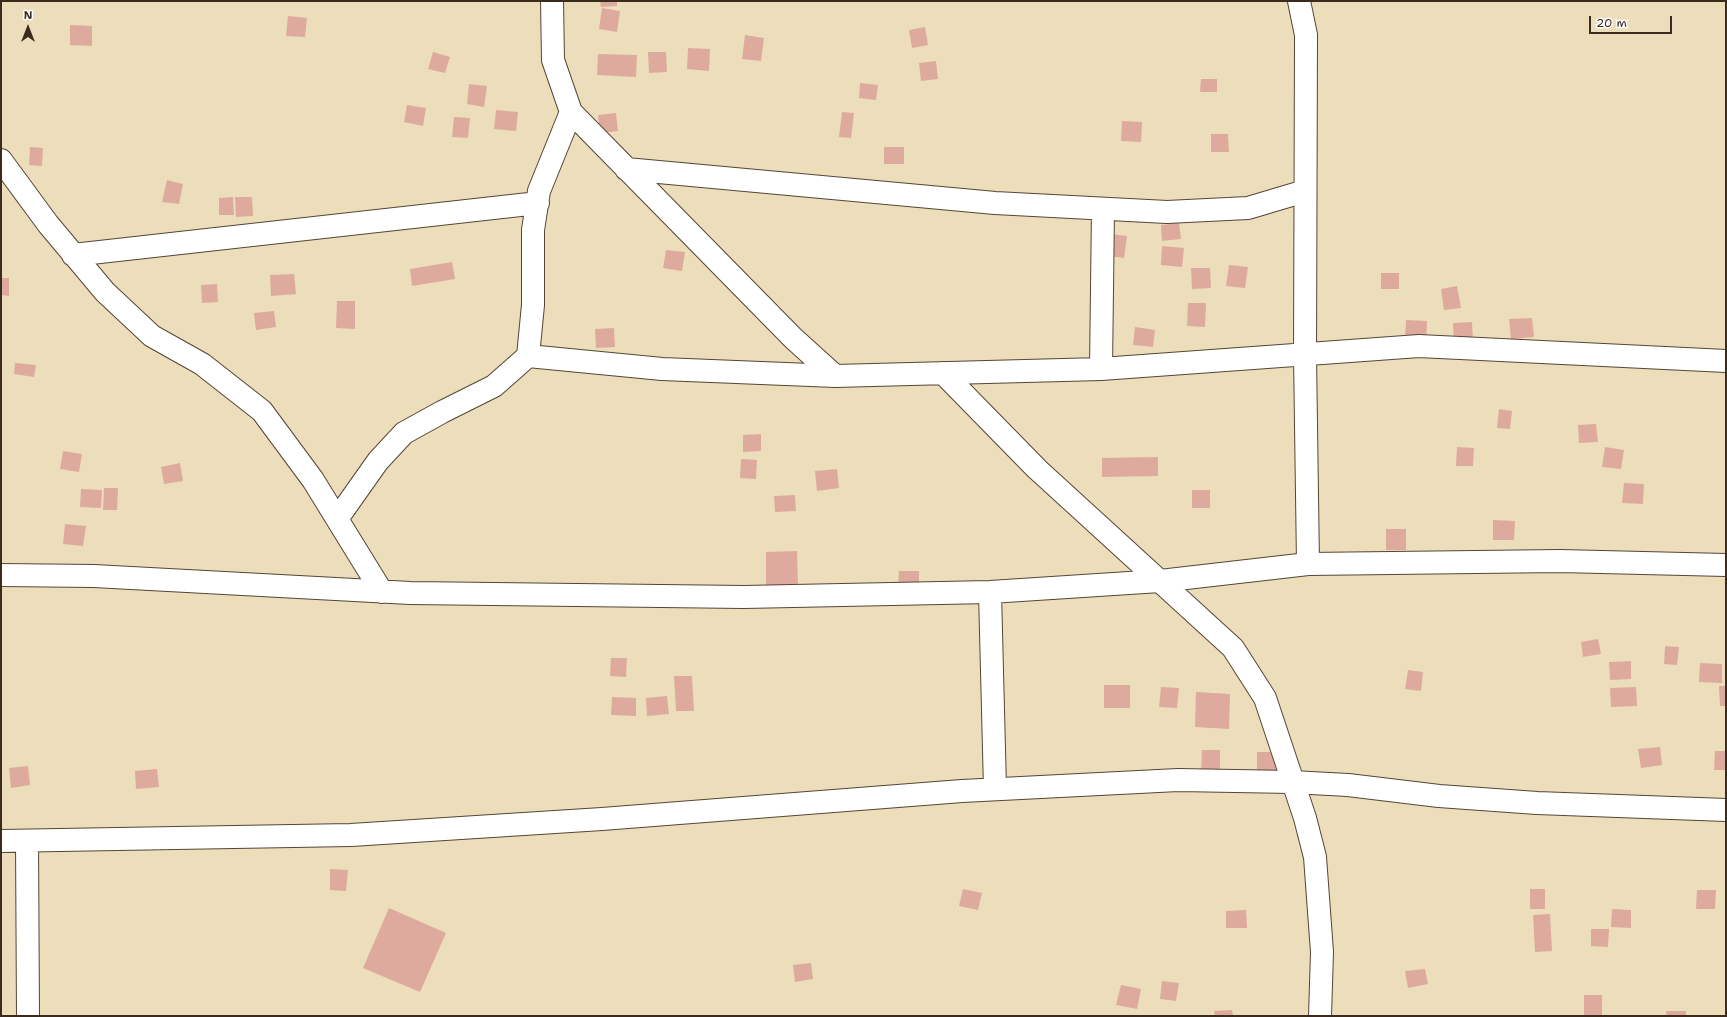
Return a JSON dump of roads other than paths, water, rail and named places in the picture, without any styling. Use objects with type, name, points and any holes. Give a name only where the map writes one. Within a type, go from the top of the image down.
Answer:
[{"type":"street","points":[[552,1],[553,60],[571,112],[793,338],[835,376]]},
{"type":"street","points":[[1299,1],[1306,35],[1304,355],[1308,564]]},
{"type":"street","points":[[337,519],[378,461],[404,434],[442,412],[494,386],[528,356],[534,305],[534,230],[539,191],[571,112]]},
{"type":"street","points":[[1,160],[48,224],[105,292],[152,336],[202,364],[262,411],[313,480],[382,592]]},
{"type":"street","points":[[626,169],[995,203],[1167,212],[1248,208],[1305,190]]},
{"type":"street","points":[[73,255],[538,203]]},
{"type":"street","points":[[1101,369],[1103,208]]},
{"type":"street","points":[[528,356],[662,369],[835,376],[1101,369],[1419,346],[1726,361]]},
{"type":"street","points":[[943,373],[1037,468],[1233,648],[1266,698],[1315,857],[1322,952],[1320,1016]]},
{"type":"street","points":[[1,575],[94,576],[382,592],[744,597],[990,592],[1160,581],[1308,564],[1560,561],[1726,565]]},
{"type":"street","points":[[990,592],[995,789]]},
{"type":"street","points":[[1,841],[351,836],[602,819],[995,789],[1178,780],[1292,782],[1348,785],[1439,796],[1537,803],[1726,810]]},
{"type":"street","points":[[27,841],[28,1016]]}]
